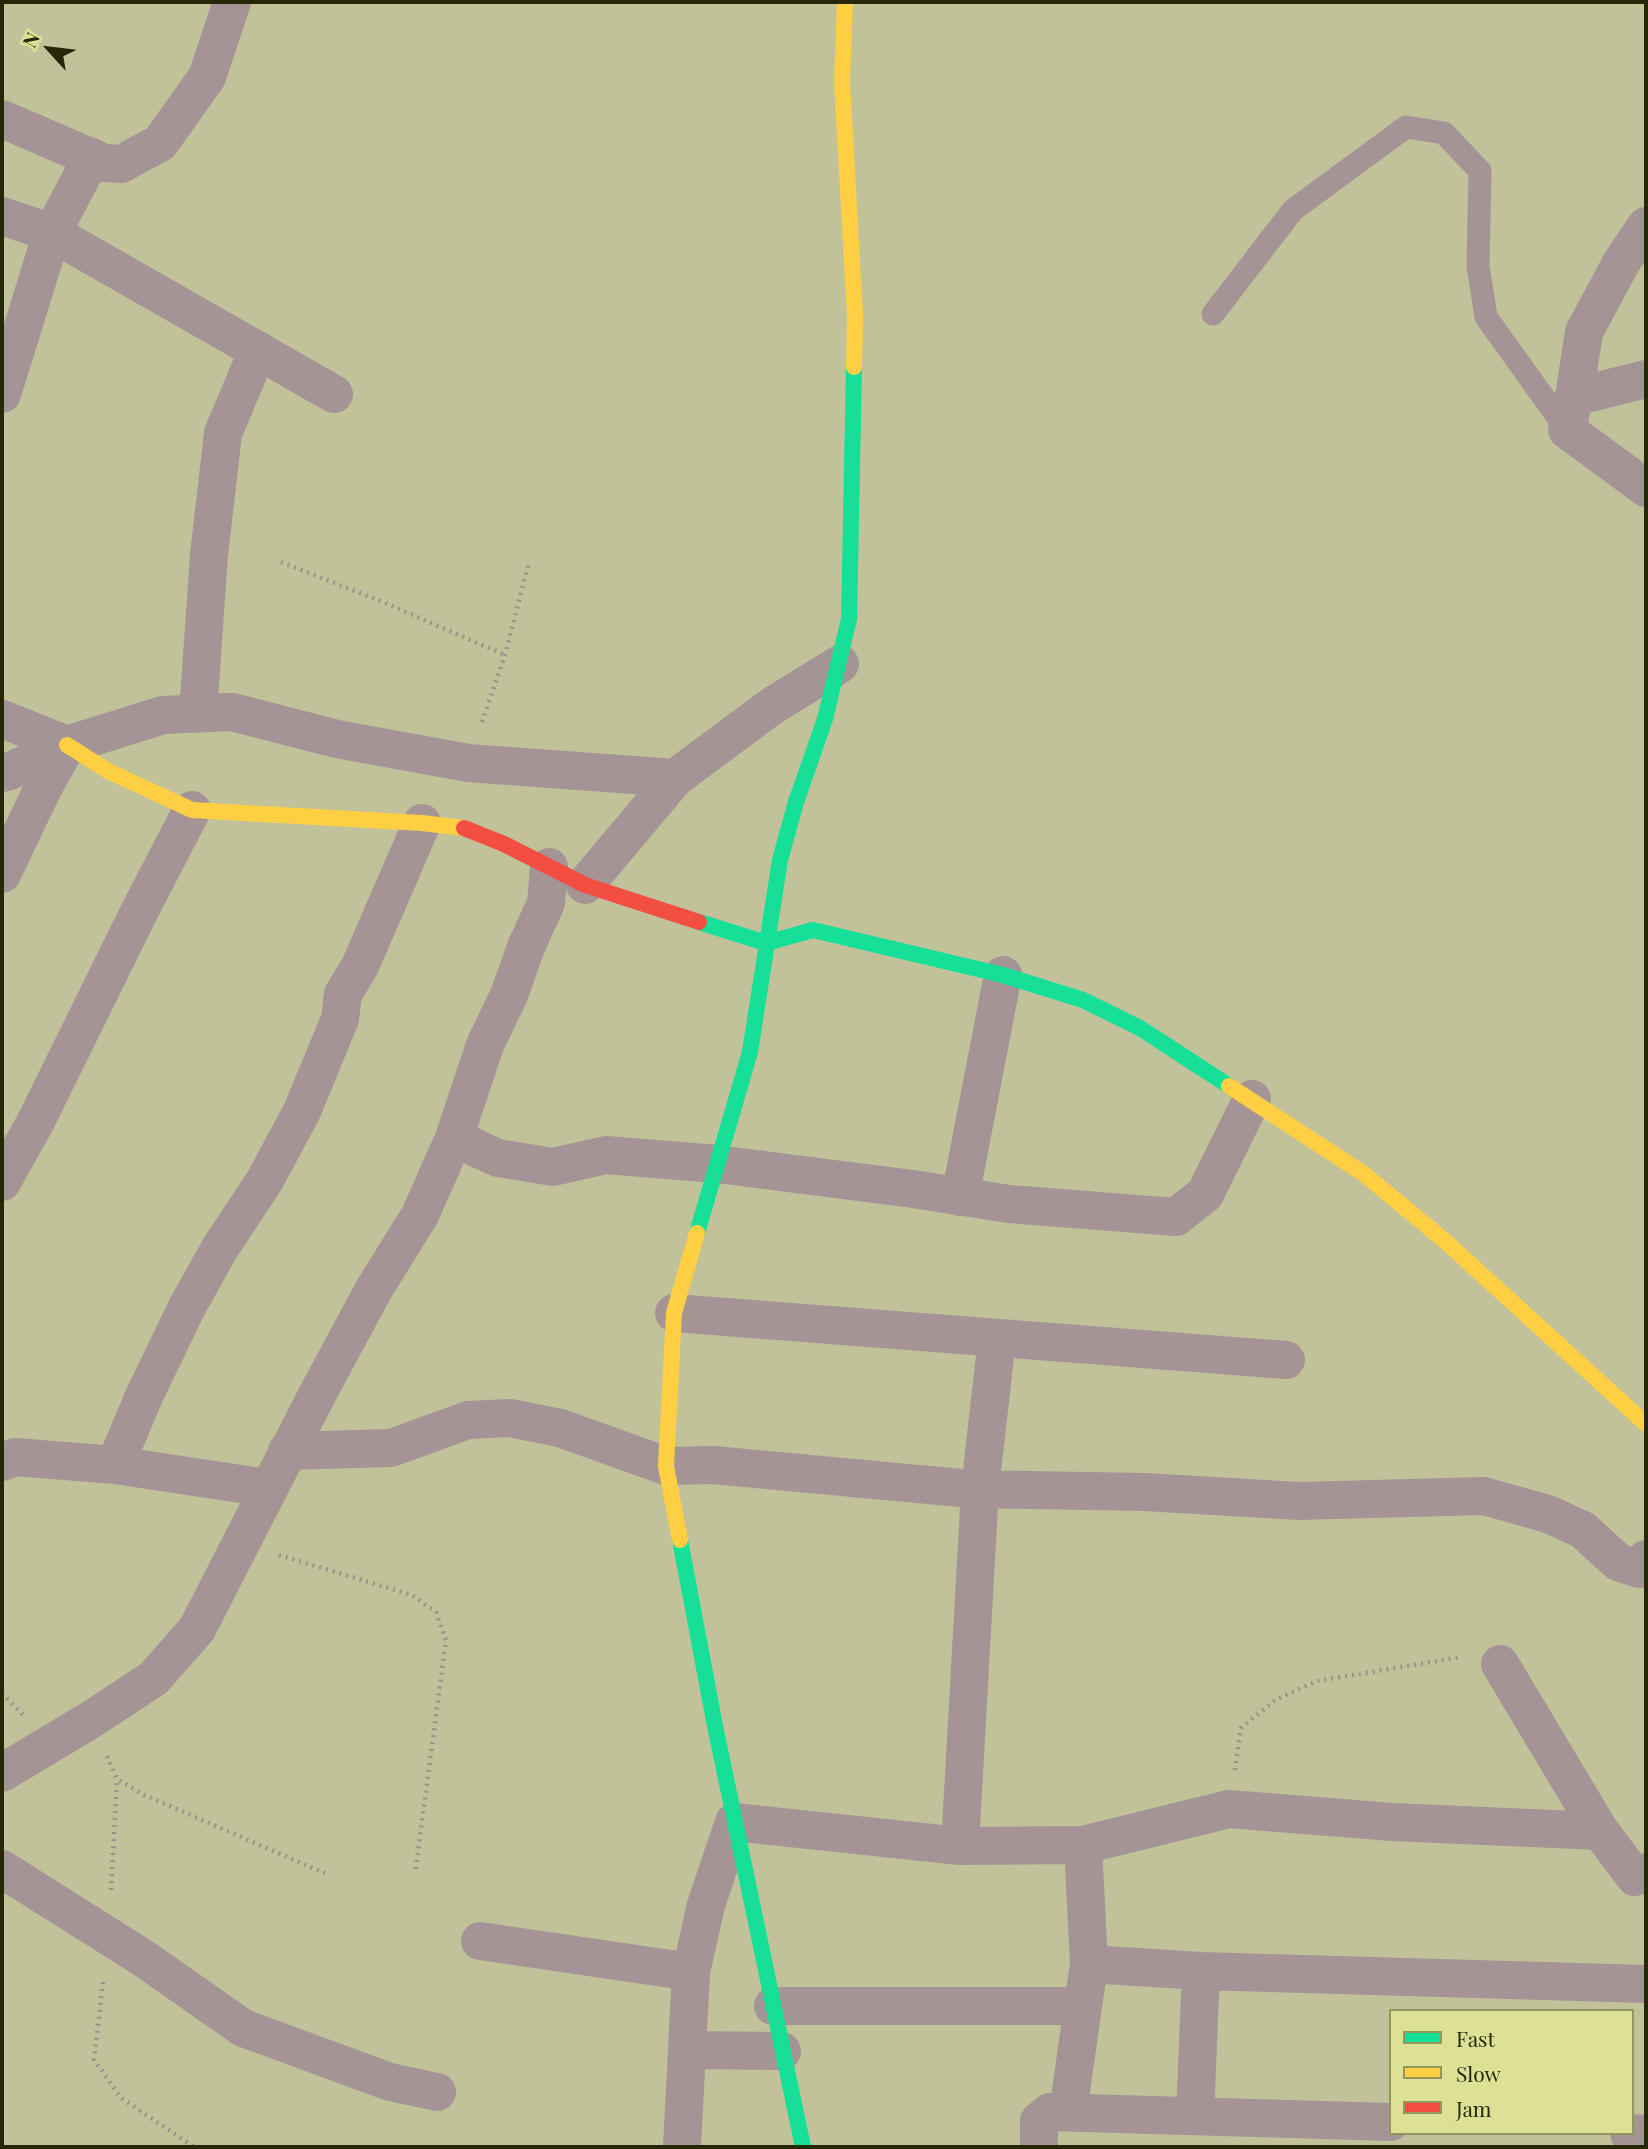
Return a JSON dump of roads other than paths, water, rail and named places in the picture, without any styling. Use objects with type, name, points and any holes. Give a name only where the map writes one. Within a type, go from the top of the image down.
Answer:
[{"type":"street","points":[[2,119],[104,163],[121,164],[160,143],[207,77],[232,2]]},
{"type":"street","points":[[803,2147],[734,1822],[666,1466],[674,1313],[750,1052],[780,860],[796,802],[825,719],[849,619],[855,316],[842,80],[845,2]]},
{"type":"street","points":[[2,394],[51,233],[92,157]]},
{"type":"street","points":[[2,216],[51,233],[334,394]]},
{"type":"street","points":[[1570,413],[1584,332],[1621,263],[1646,226]]},
{"type":"street","points":[[198,714],[209,555],[223,433],[258,349]]},
{"type":"street","points":[[1570,413],[1646,379]]},
{"type":"street","points":[[1570,413],[1646,488]]},
{"type":"street","points":[[585,885],[675,778],[772,706],[840,664]]},
{"type":"street","points":[[2,773],[67,744],[163,715],[232,712],[337,739],[468,763],[675,778]]},
{"type":"street","points":[[2,719],[67,744],[108,771],[192,810],[422,823],[466,828],[585,885],[766,943],[813,930],[1003,975],[1083,1000],[1129,1023],[1252,1099],[1364,1174],[1444,1241],[1646,1424]]},
{"type":"street","points":[[2,874],[67,744]]},
{"type":"street","points":[[2,1182],[36,1121],[192,810]]},
{"type":"street","points":[[115,1465],[145,1394],[187,1307],[220,1248],[265,1180],[302,1111],[340,1019],[343,994],[359,966],[422,823]]},
{"type":"street","points":[[2,1773],[154,1678],[197,1629],[267,1488],[374,1289],[420,1215],[454,1138],[485,1045],[547,903],[549,867]]},
{"type":"street","points":[[960,1196],[1003,975]]},
{"type":"street","points":[[454,1138],[498,1158],[553,1167],[606,1156],[718,1164],[1009,1204],[1175,1217],[1205,1194],[1252,1099]]},
{"type":"street","points":[[674,1313],[1286,1360]]},
{"type":"street","points":[[960,1846],[980,1489],[997,1338]]},
{"type":"street","points":[[287,1451],[391,1448],[468,1420],[510,1418],[560,1428],[666,1466],[713,1465],[980,1489],[1145,1492],[1299,1502],[1484,1496],[1548,1514],[1583,1530],[1618,1562],[1644,1576]]},
{"type":"street","points":[[6,1456],[115,1465],[267,1488]]},
{"type":"street","points":[[1500,1664],[1600,1831],[1643,1881]]},
{"type":"street","points":[[734,1822],[960,1846],[1083,1846],[1228,1808],[1392,1822],[1600,1831]]},
{"type":"street","points":[[682,2147],[691,1972],[706,1905],[734,1822]]},
{"type":"street","points":[[1068,2112],[1089,1964],[1083,1846]]},
{"type":"street","points":[[2,1869],[108,1936],[243,2028],[390,2082],[438,2092]]},
{"type":"street","points":[[480,1941],[691,1972]]},
{"type":"street","points":[[1089,1964],[1201,1971],[1646,1984]]},
{"type":"street","points":[[1195,2116],[1201,1971]]},
{"type":"street","points":[[772,2006],[1083,2006]]},
{"type":"street","points":[[687,2050],[782,2051]]},
{"type":"street","points":[[1038,2147],[1039,2121],[1050,2112],[1389,2122]]},
{"type":"lane","points":[[1213,314],[1293,210],[1406,127],[1444,133],[1480,171],[1478,266],[1486,317],[1570,413]]}]
